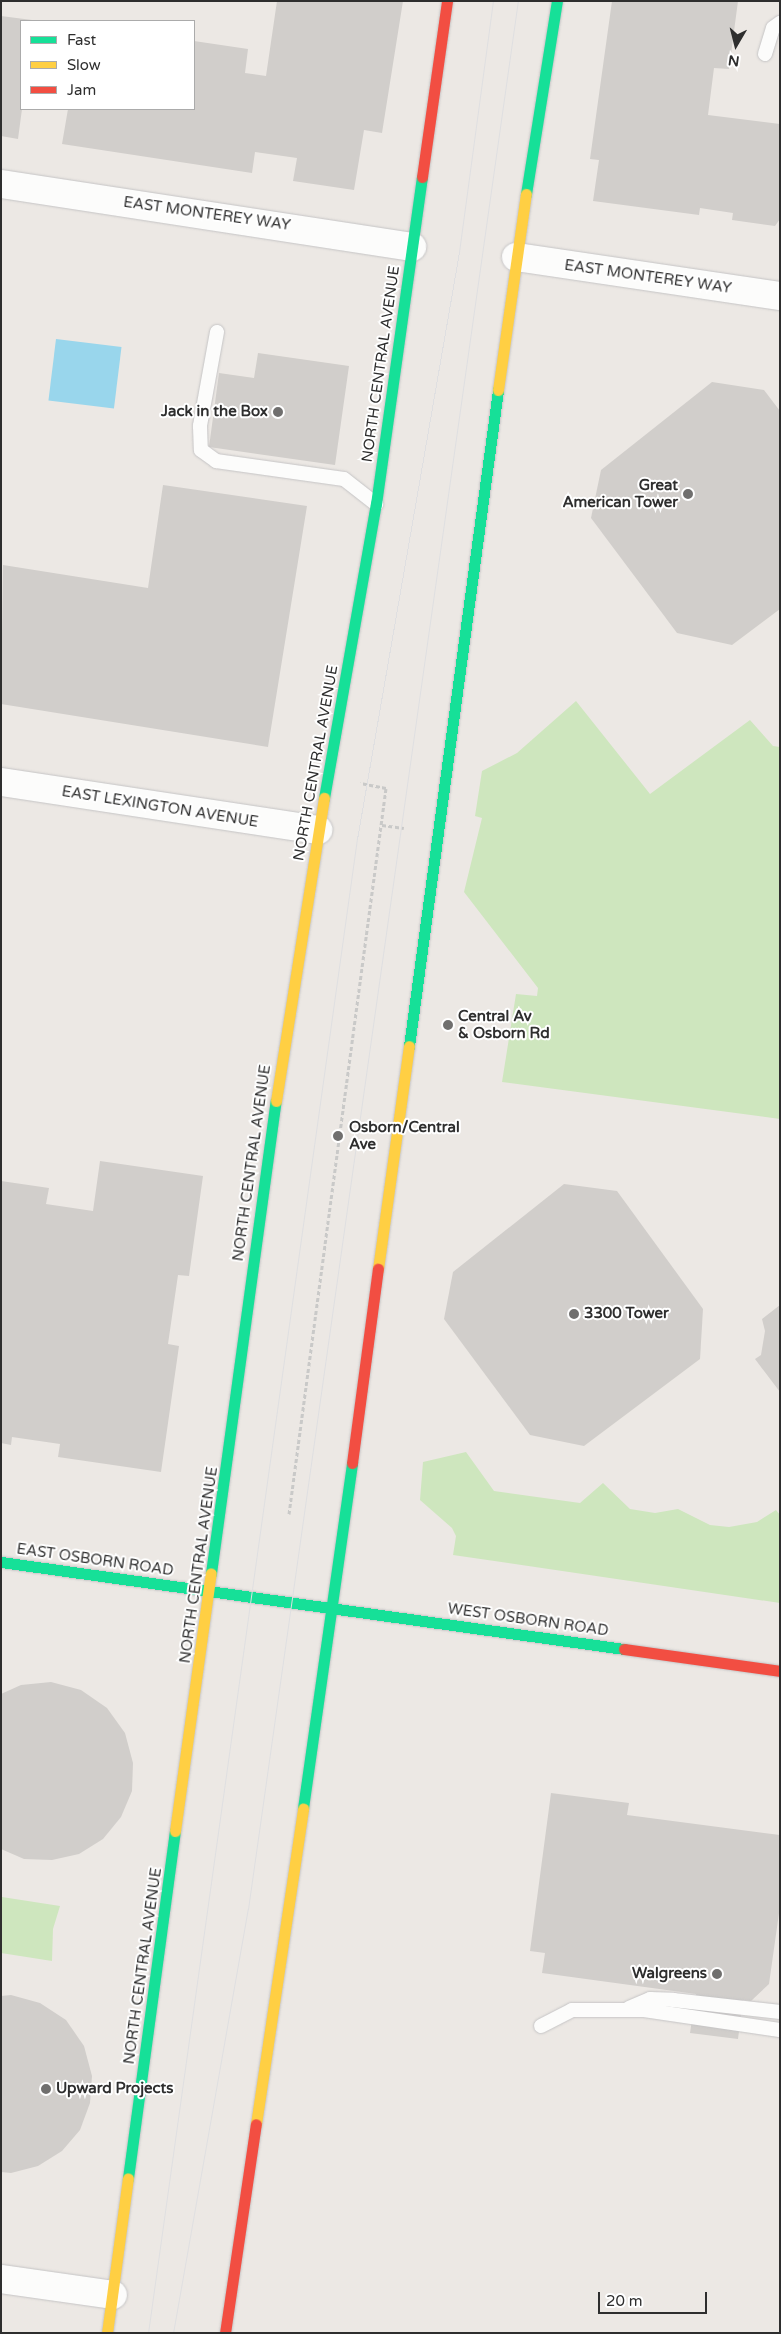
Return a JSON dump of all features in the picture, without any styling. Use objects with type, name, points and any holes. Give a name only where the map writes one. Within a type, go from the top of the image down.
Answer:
[{"type":"main road","name":"NORTH CENTRAL AVENUE","points":[[107,2333],[211,1592],[267,1159],[318,830],[376,504],[447,1]]},
{"type":"main road","points":[[225,2333],[332,1609],[516,257],[557,1]]},
{"type":"main road","name":"EAST OSBORN ROAD","points":[[1,1562],[273,1600]]},
{"type":"main road","name":"WEST OSBORN ROAD","points":[[273,1600],[780,1671]]},
{"type":"street","name":"EAST MONTEREY WAY","points":[[1,184],[412,247]]},
{"type":"street","name":"EAST MONTEREY WAY","points":[[516,257],[780,296]]},
{"type":"street","name":"EAST LEXINGTON AVENUE","points":[[1,782],[318,830]]},
{"type":"street","points":[[1,2279],[112,2295]]},
{"type":"lane","points":[[765,54],[772,28],[780,23]]},
{"type":"lane","points":[[217,332],[200,426],[201,450],[216,461],[344,479],[376,504]]},
{"type":"lane","points":[[624,2010],[650,1999],[780,2012]]},
{"type":"lane","points":[[542,2026],[572,2010],[624,2010],[780,2030]]},
{"type":"path","points":[[290,1514],[386,788],[354,782]]},
{"type":"path","points":[[382,825],[408,829]]},
{"type":"green space","points":[[576,701],[650,794],[750,720],[773,746],[780,747],[780,1119],[502,1082],[516,994],[537,996],[538,988],[464,892],[482,818],[475,816],[482,771],[517,753]]},
{"type":"green space","points":[[466,1452],[494,1491],[580,1503],[603,1483],[630,1509],[655,1513],[678,1509],[710,1525],[729,1527],[757,1522],[776,1510],[780,1515],[780,1603],[453,1555],[456,1536],[452,1528],[420,1500],[423,1462]]},
{"type":"green space","points":[[2,1897],[60,1906],[53,1929],[52,1961],[1,1953]]},
{"type":"water","points":[[56,339],[122,347],[114,409],[48,401]]},
{"type":"building","points":[[277,1],[403,1],[382,133],[364,130],[354,190],[293,181],[297,158],[255,152],[252,173],[62,144],[68,110],[195,110],[195,41],[248,49],[245,73],[266,76]]},
{"type":"building","points":[[612,1],[738,1],[729,69],[714,68],[708,115],[780,124],[780,219],[775,226],[732,220],[733,213],[700,208],[699,215],[593,201],[599,160],[590,159]]},
{"type":"building","points":[[1,16],[32,20],[20,20],[20,110],[22,110],[18,139],[1,136]]},
{"type":"building","name":"Jack in the Box","points":[[258,353],[349,366],[335,465],[209,447],[219,373],[254,378]]},
{"type":"building","name":"Great American Tower","points":[[712,382],[764,390],[780,411],[780,609],[732,645],[677,633],[591,518],[601,470]]},
{"type":"building","points":[[163,485],[307,506],[268,747],[1,704],[3,565],[148,588]]},
{"type":"building","points":[[100,1161],[203,1176],[189,1276],[178,1275],[168,1344],[179,1346],[161,1472],[58,1457],[60,1444],[12,1437],[11,1445],[1,1443],[1,1181],[49,1188],[46,1204],[93,1211]]},
{"type":"building","name":"3300 Tower","points":[[564,1184],[617,1191],[703,1309],[700,1359],[584,1446],[530,1435],[444,1319],[453,1272]]},
{"type":"building","points":[[780,1305],[780,1392],[755,1359],[761,1355],[765,1331],[762,1319]]},
{"type":"building","points":[[51,1682],[81,1690],[107,1708],[125,1733],[133,1763],[132,1791],[121,1817],[103,1839],[79,1854],[52,1860],[24,1859],[1,1849],[1,1694],[21,1685]]},
{"type":"building","name":"Walgreens","points":[[551,1793],[629,1803],[627,1815],[780,1835],[780,1906],[769,1984],[751,2001],[743,2000],[738,2039],[690,2033],[696,1994],[542,1973],[545,1953],[530,1951]]},
{"type":"building","name":"Upward Projects","points":[[11,1995],[40,2003],[66,2020],[84,2046],[92,2076],[90,2103],[80,2130],[62,2151],[38,2166],[11,2173],[1,2172],[1,1996]]},
{"type":"tram line","points":[[148,2333],[357,839],[459,252],[493,1]]},
{"type":"tram line","points":[[173,2333],[248,1909],[518,1]]},
{"type":"traffic: fast","points":[[526,194],[557,1]]},
{"type":"traffic: fast","points":[[324,798],[376,504],[422,177]]},
{"type":"traffic: fast","points":[[409,1046],[498,390]]},
{"type":"traffic: fast","points":[[211,1573],[276,1101]]},
{"type":"traffic: fast","points":[[303,1808],[352,1463]]},
{"type":"traffic: fast","points":[[1,1562],[624,1649]]},
{"type":"traffic: fast","points":[[128,2178],[175,1831]]},
{"type":"traffic: slow","points":[[498,390],[526,194]]},
{"type":"traffic: slow","points":[[276,1101],[324,798]]},
{"type":"traffic: slow","points":[[378,1269],[409,1046]]},
{"type":"traffic: slow","points":[[175,1831],[211,1573]]},
{"type":"traffic: slow","points":[[256,2124],[303,1808]]},
{"type":"traffic: slow","points":[[107,2333],[128,2178]]},
{"type":"traffic: jam","points":[[422,177],[447,1]]},
{"type":"traffic: jam","points":[[352,1463],[378,1269]]},
{"type":"traffic: jam","points":[[624,1649],[780,1671]]},
{"type":"traffic: jam","points":[[225,2333],[256,2124]]},
{"type":"place","name":"Jack in the Box","points":[[278,412]]},
{"type":"place","name":"Great American Tower","points":[[688,494]]},
{"type":"place","name":"Central Av & Osborn Rd","points":[[448,1025]]},
{"type":"place","name":"Osborn/Central Ave","points":[[338,1136]]},
{"type":"place","name":"3300 Tower","points":[[574,1314]]},
{"type":"place","name":"Walgreens","points":[[717,1974]]},
{"type":"place","name":"Upward Projects","points":[[46,2089]]}]
